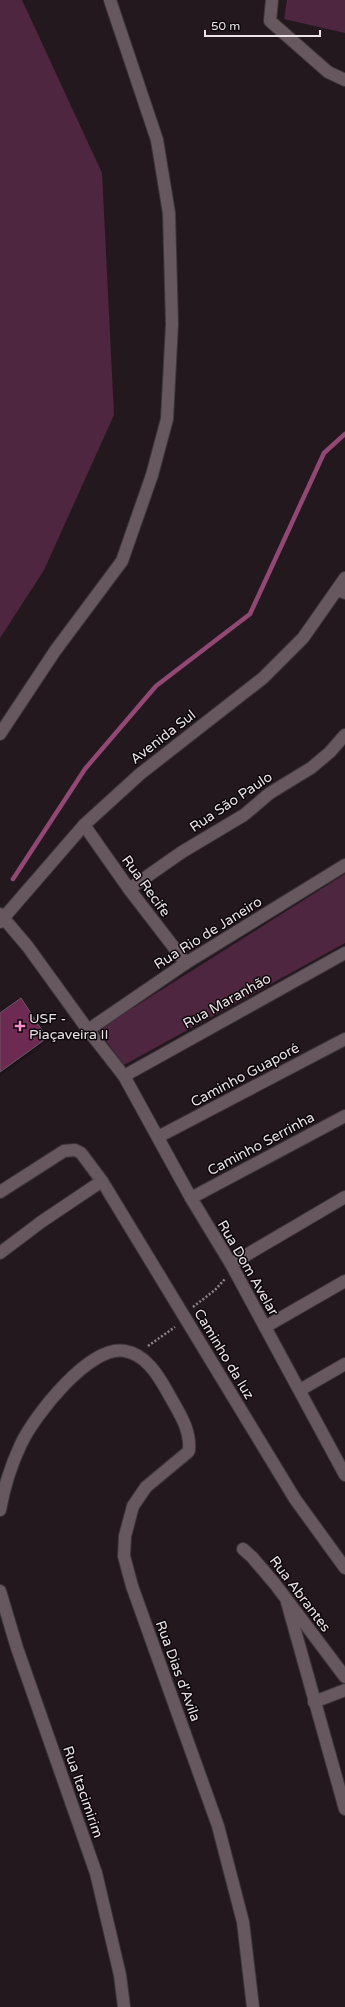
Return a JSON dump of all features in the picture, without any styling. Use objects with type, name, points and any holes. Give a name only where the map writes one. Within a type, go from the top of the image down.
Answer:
[{"type":"street","points":[[0,734],[55,651],[122,560],[152,475],[167,419],[172,324],[169,213],[157,140],[110,0]]},
{"type":"street","points":[[272,0],[270,21],[328,72],[345,80]]},
{"type":"street","name":"Avenida Sul","points":[[1,918],[84,825],[140,774],[263,678],[303,638],[341,591],[345,578]]},
{"type":"street","name":"Rua São Paulo","points":[[129,889],[182,852],[244,815],[270,793],[311,768],[330,752],[345,735]]},
{"type":"street","name":"Rua Recife","points":[[84,825],[129,889],[186,963]]},
{"type":"street","name":"Rua Rio de Janeiro","points":[[88,1030],[186,963],[345,865]]},
{"type":"street","name":"Rua Dom Avelar","points":[[1,918],[28,947],[88,1030],[124,1076],[190,1198],[231,1264],[345,1475]]},
{"type":"street","name":"Rua Maranhão","points":[[124,1076],[345,953]]},
{"type":"street","name":"Caminho Guaporé","points":[[158,1137],[345,1039]]},
{"type":"street","name":"Caminho Serrinha","points":[[190,1198],[345,1116]]},
{"type":"street","name":"Caminho da luz","points":[[0,1192],[64,1151],[75,1150],[80,1153],[102,1181],[295,1499],[345,1568]]},
{"type":"street","points":[[0,1253],[41,1222],[102,1181]]},
{"type":"street","points":[[231,1264],[345,1197]]},
{"type":"street","points":[[265,1327],[345,1281]]},
{"type":"street","name":"Rua Dias d'Avila","points":[[0,1510],[8,1476],[21,1443],[44,1406],[69,1380],[102,1355],[112,1351],[124,1351],[137,1355],[157,1372],[187,1430],[189,1450],[146,1487],[133,1506],[125,1536],[124,1556],[132,1586],[218,1826],[243,1922],[253,2007]]},
{"type":"street","points":[[300,1390],[345,1364]]},
{"type":"street","name":"Rua Abrantes","points":[[244,1549],[262,1567],[345,1677]]},
{"type":"street","name":"Rua Itacimirim","points":[[0,1591],[17,1648],[96,1873],[120,1975],[124,2007]]},
{"type":"street","points":[[287,1602],[345,1809]]},
{"type":"street","points":[[314,1702],[345,1690]]},
{"type":"path","points":[[215,1290],[227,1277]]},
{"type":"shaded area","points":[[0,0],[22,0],[102,173],[114,415],[44,570],[0,638]]},
{"type":"shaded area","points":[[287,0],[345,0],[345,33],[284,19]]},
{"type":"shaded area","points":[[345,874],[345,943],[124,1065],[98,1030]]},
{"type":"building","name":"USF - Piaçaveira II","points":[[21,998],[47,1038],[0,1072],[0,1013]]},
{"type":"waterway","points":[[13,879],[85,769],[156,686],[250,614],[324,453],[345,434]]},
{"type":"place","name":"USF - Piaçaveira II","points":[[20,1026]]}]
